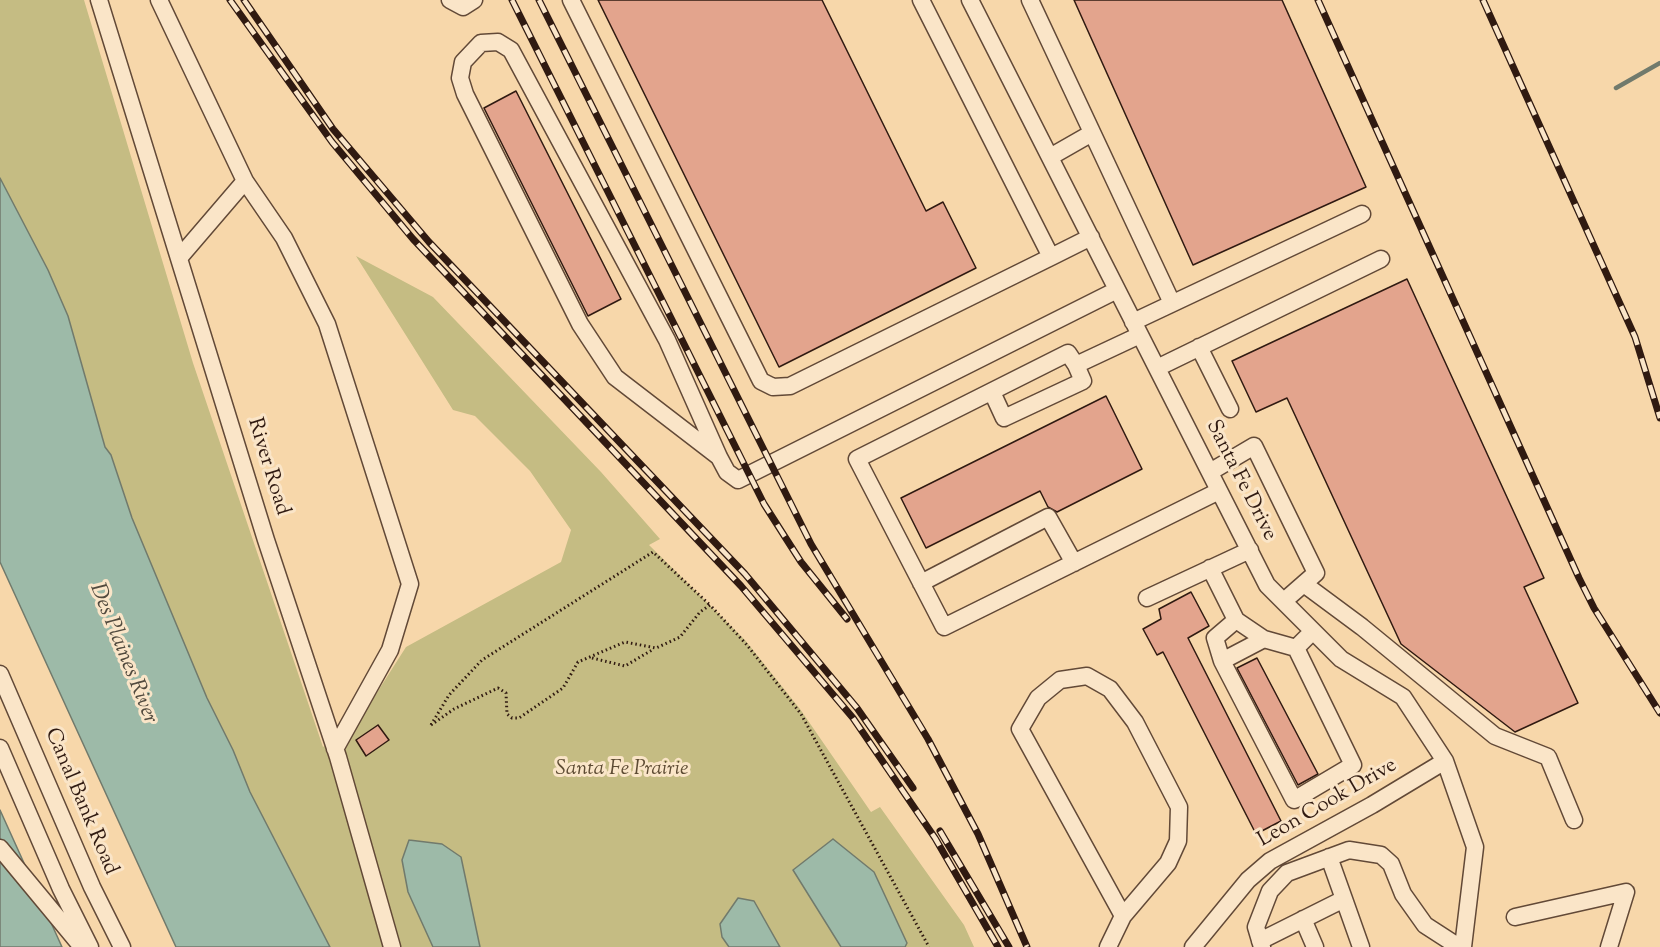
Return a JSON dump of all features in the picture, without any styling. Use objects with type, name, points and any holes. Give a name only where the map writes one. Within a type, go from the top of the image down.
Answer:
[{"type":"street","name":"River Road","points":[[99,0],[266,540],[335,749],[392,947]]},
{"type":"street","points":[[159,0],[246,181],[284,238],[327,324],[410,584],[390,650],[335,749]]},
{"type":"street","points":[[450,0],[463,7],[474,0]]},
{"type":"street","points":[[571,0],[761,381],[774,387],[790,386],[1091,237]]},
{"type":"street","points":[[921,0],[1051,257]]},
{"type":"street","name":"Santa Fe Drive","points":[[970,0],[1267,585],[1341,658],[1403,698],[1445,761],[1474,848],[1461,947]]},
{"type":"street","points":[[1030,0],[1172,303]]},
{"type":"street","points":[[719,456],[615,377],[580,324],[465,94],[460,78],[463,62],[482,43],[498,42],[512,50],[667,340],[719,456],[726,472],[738,480],[1118,290]]},
{"type":"street","points":[[1050,157],[1092,133]]},
{"type":"street","points":[[179,258],[246,181]]},
{"type":"street","points":[[1076,366],[1172,303],[1362,214]]},
{"type":"street","points":[[1157,368],[1381,259]]},
{"type":"street","points":[[1199,347],[1230,409]]},
{"type":"street","points":[[992,392],[1004,418],[1083,381],[1068,353],[857,459],[944,627],[1219,491]]},
{"type":"street","points":[[1210,472],[1254,446],[1316,573],[1284,602]]},
{"type":"street","points":[[921,583],[1048,517],[1074,563]]},
{"type":"street","points":[[1147,598],[1250,550]]},
{"type":"street","points":[[1210,568],[1236,620],[1264,639],[1296,648],[1353,765],[1294,800],[1222,661],[1215,638],[1236,620]]},
{"type":"street","points":[[1304,584],[1362,627],[1495,736],[1548,757],[1574,820]]},
{"type":"street","points":[[1296,648],[1313,631]]},
{"type":"street","points":[[1222,661],[1264,639]]},
{"type":"street","name":"Canal Bank Road","points":[[0,674],[92,887],[122,947]]},
{"type":"street","points":[[1108,947],[1123,916],[1168,863],[1178,841],[1179,807],[1135,722],[1110,689],[1087,676],[1060,680],[1038,698],[1020,729],[1123,916]]},
{"type":"street","points":[[0,686],[11,700]]},
{"type":"street","points":[[2,753],[61,889],[90,947]]},
{"type":"street","name":"Leon Cook Drive","points":[[1193,947],[1248,879],[1270,861],[1372,805],[1445,761]]},
{"type":"street","points":[[0,848],[82,947]]},
{"type":"street","points":[[1344,899],[1303,919],[1261,944],[1256,927],[1270,891],[1287,873],[1349,850],[1381,855],[1391,864],[1403,894],[1425,925],[1461,947]]},
{"type":"street","points":[[1329,857],[1361,947]]},
{"type":"street","points":[[1515,917],[1626,892],[1609,947]]},
{"type":"street","points":[[1303,919],[1315,947]]},
{"type":"path","points":[[652,650],[625,642],[574,665],[563,688],[519,718],[512,718],[507,714],[506,693],[498,688],[454,709],[431,725],[449,695],[482,660],[653,552],[710,605],[760,661],[801,714],[880,853],[929,947]]},
{"type":"path","points":[[592,658],[625,666],[680,637],[700,612],[710,605]]},
{"type":"green space","name":"Santa Fe Prairie","points":[[0,0],[84,0],[193,363],[323,747],[355,727],[406,647],[561,562],[571,530],[530,471],[475,416],[453,410],[356,256],[433,297],[601,472],[660,539],[649,545],[745,640],[800,709],[871,812],[880,807],[964,925],[974,947],[330,947],[250,792],[233,750],[207,698],[132,518],[111,456],[105,447],[68,316],[48,270],[0,178]]},
{"type":"water","name":"Des Plaines River","points":[[0,178],[48,270],[68,316],[105,447],[111,455],[132,518],[207,698],[233,750],[250,792],[330,947],[176,947],[0,562]]},
{"type":"water","points":[[0,810],[62,947],[0,947]]},
{"type":"water","points":[[833,839],[874,872],[907,943],[905,947],[841,947],[793,870]]},
{"type":"water","points":[[409,840],[442,844],[461,857],[480,947],[433,947],[408,892],[402,860]]},
{"type":"water","points":[[738,898],[754,901],[780,947],[729,947],[722,937],[720,924]]},
{"type":"building","points":[[598,0],[822,0],[926,211],[943,202],[976,268],[779,367]]},
{"type":"building","points":[[1074,0],[1282,0],[1366,187],[1193,265]]},
{"type":"building","points":[[516,91],[621,299],[588,316],[484,108]]},
{"type":"building","points":[[1407,279],[1544,578],[1524,587],[1578,703],[1515,732],[1401,644],[1287,398],[1256,412],[1232,361]]},
{"type":"building","points":[[1106,396],[1142,469],[1057,512],[1048,507],[1040,491],[926,548],[901,498]]},
{"type":"building","points":[[1191,592],[1209,626],[1188,638],[1281,821],[1256,834],[1163,652],[1157,655],[1143,629],[1161,619],[1159,609]]},
{"type":"building","points":[[1257,658],[1318,774],[1298,785],[1237,668]]},
{"type":"building","points":[[378,725],[389,740],[366,756],[356,740]]},
{"type":"waterway","points":[[1616,88],[1660,63]]},
{"type":"railway","points":[[230,0],[332,142],[413,239],[741,586],[853,718],[935,838],[998,947]]},
{"type":"railway","points":[[244,0],[333,129],[429,242],[745,574],[857,708],[913,788]]},
{"type":"railway","points":[[512,0],[764,504],[801,562],[847,619]]},
{"type":"railway","points":[[539,0],[811,544],[928,739],[978,834],[1027,947]]},
{"type":"railway","points":[[1318,0],[1579,578],[1594,608],[1660,713]]},
{"type":"railway","points":[[1483,0],[1635,337],[1660,418]]},
{"type":"railway","points":[[940,831],[1009,947]]}]
